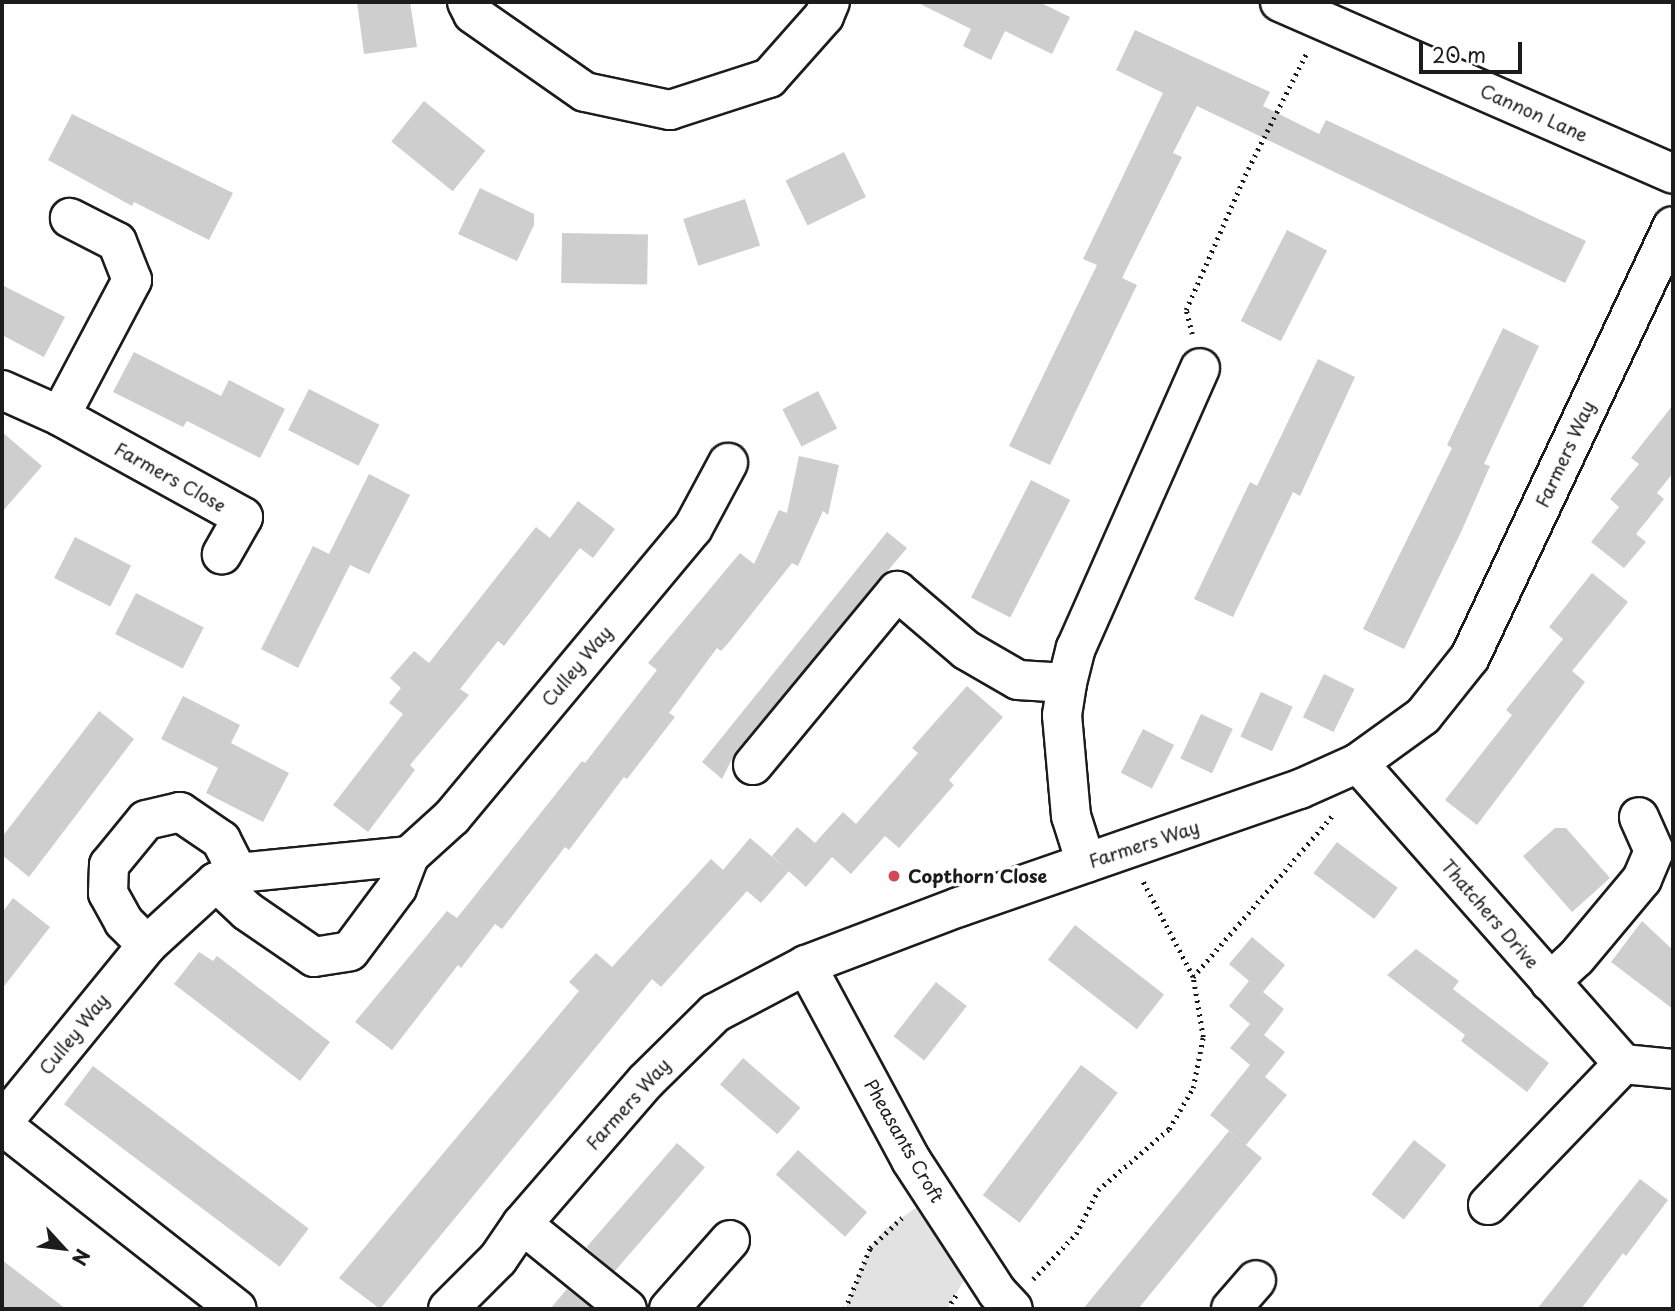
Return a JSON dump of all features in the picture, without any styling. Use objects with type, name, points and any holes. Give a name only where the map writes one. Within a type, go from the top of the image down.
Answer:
[{"type":"street","points":[[470,8],[585,92],[670,110],[769,78],[824,16],[830,2]]},
{"type":"street","name":"Cannon Lane","points":[[1280,2],[1673,174]]},
{"type":"street","points":[[60,416],[132,280],[117,242],[70,218]]},
{"type":"street","name":"Farmers Way","points":[[448,1309],[498,1259],[522,1224],[646,1081],[715,1013],[806,965],[1086,863],[1300,789],[1366,772],[1423,716],[1470,657],[1673,226]]},
{"type":"street","points":[[1086,863],[1071,816],[1062,715],[1067,683],[1076,648],[1200,368]]},
{"type":"street","name":"Farmers Close","points":[[2,390],[60,416],[243,517],[222,554]]},
{"type":"street","name":"Culley Way","points":[[147,945],[124,922],[108,893],[109,865],[146,820],[180,812],[221,840],[227,878],[314,957],[350,951],[397,888],[409,856],[452,817],[693,528],[728,463]]},
{"type":"street","points":[[753,765],[897,592],[966,650],[1018,680],[1067,683]]},
{"type":"street","name":"Thatchers Drive","points":[[1366,772],[1623,1064]]},
{"type":"street","points":[[1550,982],[1576,958],[1642,879],[1654,851],[1639,817]]},
{"type":"street","points":[[227,878],[409,856]]},
{"type":"street","name":"Culley Way","points":[[2,1124],[147,945],[227,878]]},
{"type":"street","name":"Pheasants Croft","points":[[806,965],[934,1195],[1011,1307]]},
{"type":"street","points":[[1488,1205],[1623,1064],[1673,1069]]},
{"type":"street","points":[[2,1124],[237,1309]]},
{"type":"street","points":[[522,1224],[627,1309]]},
{"type":"street","points":[[669,1309],[730,1240]]},
{"type":"street","points":[[1231,1309],[1256,1280]]},
{"type":"path","points":[[1200,368],[1186,310],[1248,169],[1323,21]]},
{"type":"path","points":[[1193,977],[1342,804],[1366,772]]},
{"type":"path","points":[[1011,1307],[1076,1234],[1098,1190],[1169,1129],[1187,1098],[1203,1037],[1193,977],[1141,877],[1134,848]]},
{"type":"path","points":[[845,1309],[870,1248],[884,1230],[934,1195]]},
{"type":"shaded area","points":[[934,1195],[976,1260],[947,1309],[845,1309],[870,1248],[884,1230]]},
{"type":"building","points":[[357,2],[410,2],[417,47],[364,54]]},
{"type":"building","points":[[916,2],[1039,2],[1070,17],[1052,54],[1005,31],[991,60],[963,46],[971,29]]},
{"type":"building","points":[[1135,30],[1270,92],[1263,106],[1319,134],[1326,120],[1586,241],[1565,283],[1197,106],[1173,153],[1182,157],[1122,278],[1137,285],[1050,465],[1009,446],[1097,265],[1083,259],[1163,93],[1116,70]]},
{"type":"building","points":[[424,101],[485,151],[453,191],[391,141]]},
{"type":"building","points":[[72,114],[233,193],[209,240],[134,202],[132,206],[48,160]]},
{"type":"building","points":[[844,152],[866,197],[807,225],[786,180]]},
{"type":"building","points":[[480,188],[534,214],[534,225],[517,261],[458,234]]},
{"type":"building","points":[[745,199],[760,246],[698,266],[683,219]]},
{"type":"building","points":[[1287,230],[1327,250],[1281,341],[1241,321]]},
{"type":"building","points":[[562,233],[648,235],[647,284],[561,283]]},
{"type":"building","points":[[2,285],[65,317],[44,357],[2,335]]},
{"type":"building","points":[[1503,328],[1539,346],[1484,464],[1490,466],[1462,530],[1404,649],[1363,629],[1452,448],[1447,445]]},
{"type":"building","points":[[134,352],[221,396],[229,380],[285,409],[260,458],[187,421],[183,427],[113,392]]},
{"type":"building","points":[[1318,359],[1355,377],[1300,496],[1293,492],[1233,617],[1194,599],[1250,482],[1257,486]]},
{"type":"building","points":[[309,389],[379,425],[359,466],[288,430]]},
{"type":"building","points":[[818,391],[837,428],[801,447],[782,409]]},
{"type":"building","points":[[1673,405],[1673,473],[1657,493],[1664,499],[1636,534],[1646,542],[1624,568],[1591,542],[1619,507],[1610,499],[1639,464],[1631,458]]},
{"type":"building","points":[[2,432],[42,466],[2,512]]},
{"type":"building","points":[[799,456],[839,465],[828,515],[823,511],[798,566],[792,563],[730,641],[721,651],[717,648],[669,713],[675,717],[627,779],[624,777],[569,850],[565,847],[502,929],[495,924],[461,968],[458,965],[392,1050],[355,1022],[447,911],[457,918],[582,761],[585,763],[657,670],[648,663],[740,553],[754,564],[779,510],[787,513]]},
{"type":"building","points":[[369,474],[410,495],[369,574],[350,565],[298,668],[261,649],[313,546],[329,554]]},
{"type":"building","points":[[1031,480],[1070,500],[1010,618],[971,598]]},
{"type":"building","points":[[578,501],[615,529],[593,558],[580,548],[504,646],[498,641],[460,689],[469,695],[410,765],[415,770],[368,832],[333,805],[403,714],[389,703],[401,688],[390,678],[414,651],[429,663],[536,527],[550,538]]},
{"type":"building","points":[[887,532],[907,548],[736,751],[722,779],[702,762]]},
{"type":"building","points":[[75,537],[131,566],[110,607],[54,578]]},
{"type":"building","points":[[1592,573],[1628,602],[1572,671],[1585,682],[1477,825],[1445,800],[1512,715],[1506,710],[1563,639],[1549,627]]},
{"type":"building","points":[[136,593],[204,628],[183,668],[115,634]]},
{"type":"building","points":[[1324,674],[1355,689],[1334,732],[1303,717]]},
{"type":"building","points":[[967,686],[1003,717],[949,780],[954,785],[899,848],[885,836],[851,874],[832,857],[806,887],[772,856],[797,827],[815,843],[843,812],[856,824],[918,753],[912,748]]},
{"type":"building","points":[[1261,692],[1293,707],[1272,751],[1240,736]]},
{"type":"building","points":[[183,696],[240,725],[231,743],[289,773],[263,822],[206,793],[218,768],[161,739]]},
{"type":"building","points":[[99,711],[134,739],[29,877],[2,855],[2,837]]},
{"type":"building","points":[[1201,714],[1233,729],[1212,773],[1180,758]]},
{"type":"building","points":[[1143,729],[1174,745],[1152,789],[1121,773]]},
{"type":"building","points":[[1555,828],[1566,828],[1610,878],[1572,912],[1523,856]]},
{"type":"building","points":[[750,838],[789,871],[761,903],[747,891],[661,987],[652,979],[380,1309],[339,1278],[579,991],[569,982],[596,953],[612,967],[711,859],[723,870]]},
{"type":"building","points":[[1337,842],[1398,888],[1374,919],[1314,873]]},
{"type":"building","points":[[13,898],[50,927],[2,989],[2,913]]},
{"type":"building","points":[[1642,921],[1673,950],[1673,1009],[1611,962]]},
{"type":"building","points":[[1075,925],[1164,995],[1137,1029],[1048,960]]},
{"type":"building","points":[[1252,937],[1285,965],[1263,992],[1284,1009],[1264,1035],[1285,1052],[1265,1077],[1287,1095],[1246,1145],[1262,1158],[1138,1309],[1083,1309],[1229,1131],[1245,1144],[1210,1115],[1250,1065],[1230,1048],[1250,1024],[1229,1006],[1249,981],[1229,964]]},
{"type":"building","points":[[1416,949],[1459,981],[1453,989],[1549,1063],[1527,1092],[1461,1041],[1465,1035],[1387,975]]},
{"type":"building","points":[[199,952],[213,961],[217,956],[330,1042],[300,1081],[174,984]]},
{"type":"building","points":[[936,982],[967,1006],[924,1060],[894,1036]]},
{"type":"building","points":[[743,1058],[800,1108],[777,1134],[720,1084]]},
{"type":"building","points":[[1081,1065],[1118,1093],[1020,1223],[983,1195]]},
{"type":"building","points":[[93,1066],[309,1228],[280,1267],[64,1104]]},
{"type":"building","points":[[1414,1140],[1446,1165],[1404,1220],[1372,1194]]},
{"type":"building","points":[[677,1143],[705,1167],[614,1271],[586,1247]]},
{"type":"building","points":[[798,1150],[867,1212],[845,1237],[776,1175]]},
{"type":"building","points":[[1640,1179],[1668,1200],[1626,1256],[1623,1253],[1581,1309],[1537,1309]]},
{"type":"building","points":[[2,1260],[66,1309],[2,1309]]},
{"type":"building","points":[[567,1289],[589,1306],[586,1309],[550,1309]]},
{"type":"place","name":"Copthorn Close","points":[[894,876]]}]
